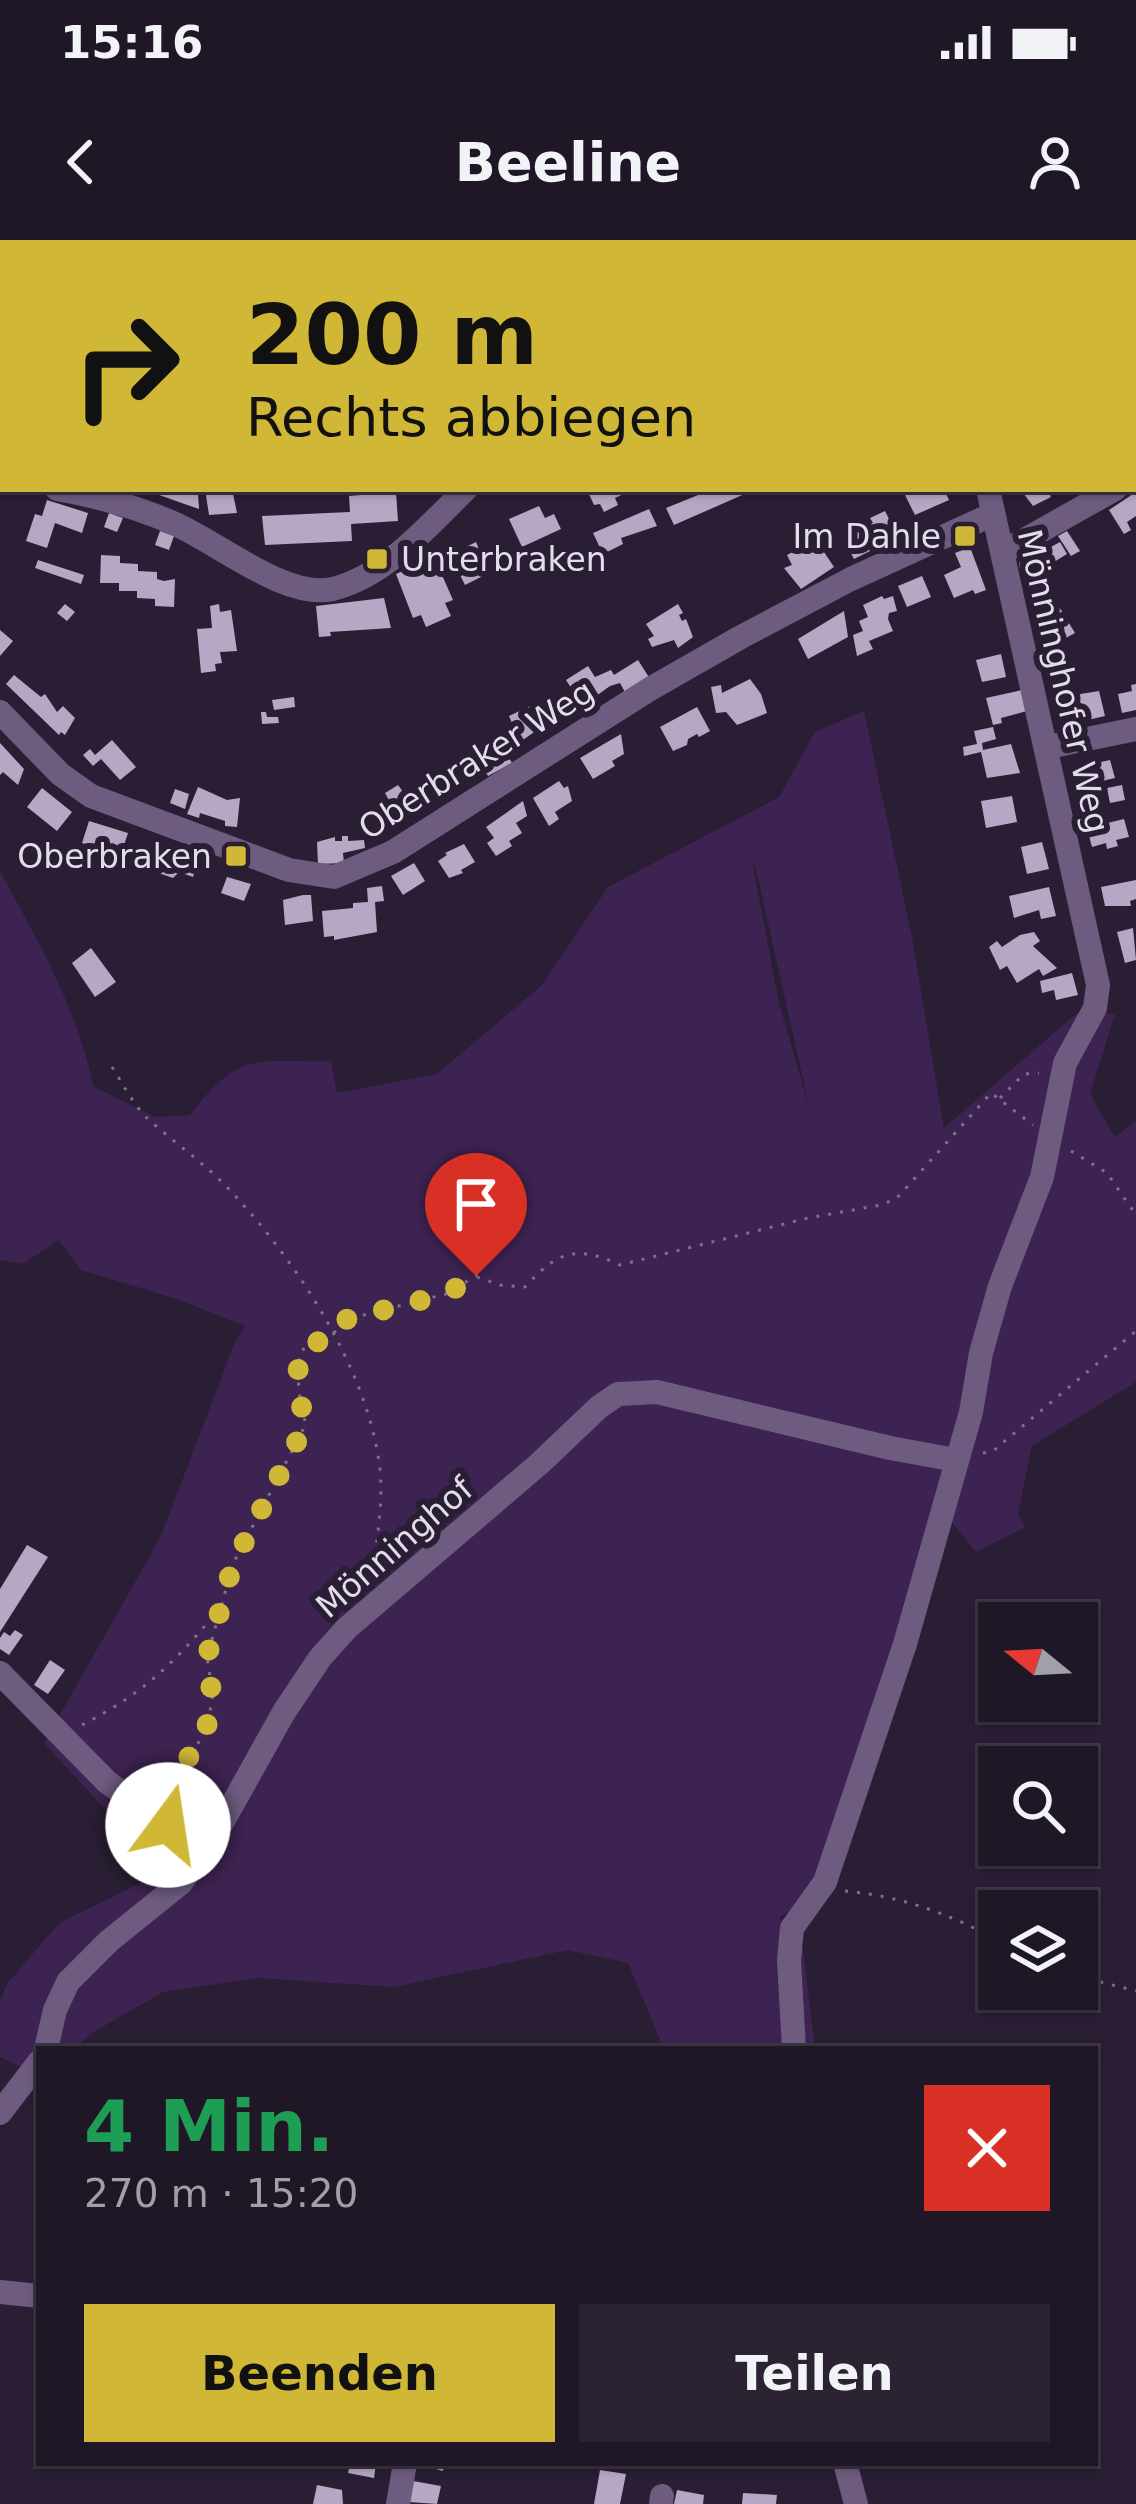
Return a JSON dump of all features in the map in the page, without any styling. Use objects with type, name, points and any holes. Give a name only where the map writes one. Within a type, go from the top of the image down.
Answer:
[{"type":"street","points":[[72,492],[170,521],[285,584],[319,591],[354,582],[380,567],[463,492]]},
{"type":"street","name":"Mönninghofer Weg","points":[[988,492],[1098,985],[1095,1008],[1064,1063],[1052,1139]]},
{"type":"street","points":[[1003,552],[1110,492]]},
{"type":"street","name":"Oberbraker Weg","points":[[0,712],[60,774],[91,796],[289,870],[334,877],[393,853],[650,688],[741,637],[851,579],[991,515]]},
{"type":"street","points":[[1048,747],[1136,729]]},
{"type":"street","points":[[794,2046],[792,1928],[826,1882],[927,1576],[1000,1286],[1052,1139]]},
{"type":"street","name":"Mönninghof","points":[[47,2046],[68,1982],[109,1941],[181,1883],[320,1658],[371,1605],[448,1544],[618,1394],[657,1392],[956,1460]]},
{"type":"street","points":[[0,1673],[106,1782],[168,1825],[183,1851],[181,1883]]},
{"type":"street","points":[[168,1825],[222,1823]]},
{"type":"street","points":[[0,2114],[36,2066]]},
{"type":"street","points":[[0,2292],[36,2296]]},
{"type":"street","points":[[398,2504],[404,2466]]},
{"type":"street","points":[[846,2466],[856,2504]]},
{"type":"path","points":[[112,1067],[145,1117],[202,1162],[259,1221],[333,1334],[373,1432],[380,1468],[382,1498],[371,1605]]},
{"type":"path","points":[[998,1100],[1024,1074],[1039,1074]]},
{"type":"path","points":[[476,1276],[500,1286],[525,1287],[550,1260],[592,1252],[620,1264],[881,1205],[911,1186],[991,1094],[1107,1173],[1136,1215]]},
{"type":"path","points":[[168,1825],[164,1795],[206,1731],[212,1696],[207,1657],[233,1564],[306,1424],[299,1401],[302,1350],[333,1334],[344,1320],[446,1294],[476,1276],[498,1210],[491,1186]]},
{"type":"path","points":[[956,1460],[993,1450],[1136,1331]]},
{"type":"path","points":[[60,1736],[117,1707],[166,1671],[218,1612]]},
{"type":"path","points":[[819,1892],[879,1894],[978,1930]]},
{"type":"path","points":[[1098,1981],[1136,1991]]},
{"type":"shaded area","points":[[864,711],[912,937],[944,1128],[1077,1013],[1115,1014],[1090,1094],[1115,1137],[1136,1121],[1136,1382],[1032,1446],[1018,1514],[1025,1527],[976,1552],[951,1521],[923,1556],[813,1895],[779,1918],[803,1948],[815,2046],[663,2046],[628,1963],[568,1950],[394,1987],[257,1978],[163,1992],[77,2046],[36,2046],[27,2070],[0,2057],[0,2001],[7,1984],[59,1923],[163,1872],[44,1743],[161,1536],[245,1326],[81,1270],[59,1240],[23,1264],[0,1260],[0,871],[67,1002],[93,1086],[155,1117],[190,1115],[223,1079],[250,1064],[331,1061],[337,1093],[437,1074],[542,985],[608,887],[779,797],[815,732]],"holes":[[[753,865],[755,865],[809,1106],[779,1003]]]},
{"type":"building","points":[[194,492],[199,509],[159,495]]},
{"type":"building","points":[[205,492],[233,492],[237,513],[209,515]]},
{"type":"building","points":[[396,492],[398,521],[351,524],[352,541],[265,545],[262,516],[350,512],[349,496]]},
{"type":"building","points":[[628,492],[615,498],[618,505],[604,512],[589,494]]},
{"type":"building","points":[[706,492],[749,492],[674,525],[666,508]]},
{"type":"building","points":[[904,492],[945,492],[949,500],[915,515]]},
{"type":"building","points":[[1022,492],[1048,492],[1051,497],[1033,506]]},
{"type":"building","points":[[1136,492],[1136,516],[1127,522],[1131,530],[1124,534],[1109,510]]},
{"type":"building","points":[[47,500],[88,513],[82,533],[55,523],[47,548],[26,541],[35,514],[42,516]]},
{"type":"building","points":[[539,506],[545,518],[554,514],[561,529],[522,547],[509,519]]},
{"type":"building","points":[[649,509],[657,526],[621,538],[623,544],[603,554],[593,533]]},
{"type":"building","points":[[885,511],[893,527],[879,534],[884,544],[854,559],[843,538],[873,523],[870,518]]},
{"type":"building","points":[[109,513],[123,518],[117,532],[104,527]]},
{"type":"building","points":[[160,531],[174,536],[169,550],[155,545]]},
{"type":"building","points":[[1067,531],[1080,551],[1071,556],[1058,536]]},
{"type":"building","points":[[816,540],[834,567],[801,589],[784,568],[792,565],[787,555]]},
{"type":"building","points":[[476,542],[489,573],[465,585],[450,555]]},
{"type":"building","points":[[1060,542],[1067,554],[1054,562],[1047,549]]},
{"type":"building","points":[[970,547],[986,590],[954,598],[944,575],[961,567],[955,553]]},
{"type":"building","points":[[1042,549],[1054,571],[1032,583],[1019,567],[1020,561]]},
{"type":"building","points":[[101,555],[120,556],[120,563],[138,564],[138,571],[157,572],[157,579],[175,579],[174,607],[155,606],[155,599],[137,598],[137,591],[119,591],[119,583],[100,583]]},
{"type":"building","points":[[434,557],[453,600],[445,603],[451,616],[426,627],[421,615],[413,618],[396,574]]},
{"type":"building","points":[[38,560],[84,575],[81,584],[35,568]]},
{"type":"building","points":[[922,576],[931,597],[907,607],[898,586]]},
{"type":"building","points":[[893,596],[897,611],[889,613],[888,619],[893,631],[869,641],[873,649],[857,656],[853,635],[863,631],[859,621],[868,617],[863,605]]},
{"type":"building","points":[[384,598],[391,628],[319,637],[316,606]]},
{"type":"building","points":[[65,604],[75,612],[67,621],[57,613]]},
{"type":"building","points":[[219,604],[220,612],[231,610],[237,651],[220,652],[222,663],[215,664],[216,671],[201,673],[197,629],[212,628],[210,606]]},
{"type":"building","points":[[678,604],[683,613],[679,615],[682,621],[686,619],[693,637],[678,648],[674,640],[652,647],[648,639],[654,636],[646,624]]},
{"type":"building","points":[[1058,605],[1075,633],[1062,640],[1059,635],[1052,638],[1040,616]]},
{"type":"building","points":[[844,611],[848,637],[808,659],[798,639]]},
{"type":"building","points":[[0,630],[13,641],[0,656]]},
{"type":"building","points":[[1001,654],[1006,677],[982,682],[976,660]]},
{"type":"building","points":[[638,660],[650,679],[626,694],[620,683],[610,686],[578,709],[566,680],[588,666],[595,677],[611,670],[614,675]]},
{"type":"building","points":[[14,675],[41,697],[45,694],[57,712],[63,706],[75,718],[65,735],[59,735],[6,684]]},
{"type":"building","points":[[750,679],[767,713],[737,725],[726,712],[716,713],[711,687],[721,685],[722,693]]},
{"type":"building","points":[[1136,684],[1136,710],[1122,713],[1118,694],[1132,691],[1131,685]]},
{"type":"building","points":[[1022,690],[1027,711],[993,725],[986,698]]},
{"type":"building","points":[[1099,691],[1105,716],[1062,726],[1056,698]]},
{"type":"building","points":[[294,697],[295,707],[274,710],[272,700]]},
{"type":"building","points":[[547,698],[557,724],[520,742],[509,716]]},
{"type":"building","points":[[697,707],[710,731],[673,751],[660,727]]},
{"type":"building","points":[[261,712],[278,717],[279,723],[262,724]]},
{"type":"building","points":[[993,727],[996,739],[982,743],[983,750],[1011,744],[1020,773],[987,778],[981,752],[964,756],[963,747],[977,744],[974,731]]},
{"type":"building","points":[[621,734],[624,754],[612,761],[615,766],[593,779],[580,758]]},
{"type":"building","points":[[112,740],[136,767],[120,780],[101,759],[93,766],[83,755],[90,749],[95,755]]},
{"type":"building","points":[[0,743],[24,769],[18,785],[3,772],[0,775]]},
{"type":"building","points":[[501,744],[512,763],[488,776],[483,767],[474,772],[468,762]]},
{"type":"building","points":[[1110,760],[1115,778],[1102,781],[1104,789],[1087,792],[1086,785],[1077,787],[1073,768]]},
{"type":"building","points":[[559,781],[564,788],[568,786],[572,801],[555,812],[559,819],[549,826],[533,798]]},
{"type":"building","points":[[398,785],[418,812],[393,827],[387,817],[379,822],[373,812],[390,802],[385,793]]},
{"type":"building","points":[[1122,785],[1125,800],[1110,803],[1107,788]]},
{"type":"building","points":[[198,787],[227,800],[240,798],[237,827],[200,813],[199,818],[187,814]]},
{"type":"building","points":[[42,788],[72,812],[57,831],[27,807]]},
{"type":"building","points":[[175,789],[189,794],[185,809],[170,803]]},
{"type":"building","points":[[1012,796],[1017,822],[986,828],[981,801]]},
{"type":"building","points":[[523,801],[527,816],[516,823],[522,833],[496,856],[487,843],[494,838],[486,827]]},
{"type":"building","points":[[1124,819],[1129,837],[1107,849],[1106,843],[1092,847],[1087,828]]},
{"type":"building","points":[[89,821],[128,833],[121,854],[101,844],[100,849],[82,843]]},
{"type":"building","points":[[342,836],[348,836],[348,841],[364,840],[365,848],[343,853],[344,863],[318,864],[317,842],[335,837],[342,841]]},
{"type":"building","points":[[1042,842],[1049,869],[1027,874],[1021,847]]},
{"type":"building","points":[[158,844],[199,858],[193,877],[179,872],[173,878],[150,870]]},
{"type":"building","points":[[464,844],[475,862],[449,878],[438,861]]},
{"type":"building","points":[[414,863],[425,881],[403,895],[391,876]]},
{"type":"building","points":[[227,877],[251,884],[244,901],[221,893]]},
{"type":"building","points":[[1136,880],[1131,906],[1105,906],[1101,887]]},
{"type":"building","points":[[382,886],[384,901],[375,902],[377,932],[334,940],[334,936],[324,937],[322,911],[368,902],[367,888]]},
{"type":"building","points":[[1049,887],[1056,916],[1041,919],[1039,910],[1014,918],[1009,896]]},
{"type":"building","points":[[311,895],[313,921],[285,925],[283,900]]},
{"type":"building","points":[[1133,928],[1136,960],[1125,963],[1117,932]]},
{"type":"building","points":[[1034,932],[1040,941],[1033,946],[1057,968],[1043,976],[1039,969],[1017,983],[1007,966],[1000,970],[989,947],[997,941],[1002,947]]},
{"type":"building","points":[[91,948],[116,982],[95,997],[72,963]]},
{"type":"building","points":[[1072,973],[1078,995],[1056,1000],[1054,990],[1042,993],[1040,981]]},
{"type":"building","points":[[27,1545],[48,1557],[0,1632],[0,1589]]},
{"type":"building","points":[[15,1630],[23,1635],[9,1655],[0,1649],[0,1638]]},
{"type":"building","points":[[50,1660],[65,1670],[48,1694],[34,1685]]},
{"type":"building","points":[[349,2466],[376,2466],[374,2478],[348,2473]]},
{"type":"building","points":[[600,2470],[626,2474],[620,2504],[594,2504]]},
{"type":"building","points":[[413,2481],[441,2486],[437,2504],[409,2502]]},
{"type":"building","points":[[317,2485],[342,2490],[343,2504],[313,2504]]},
{"type":"building","points":[[677,2490],[704,2495],[703,2504],[674,2504]]},
{"type":"building","points":[[743,2493],[777,2495],[776,2504],[742,2504]]},
{"type":"place","name":"Im Dahle","points":[[965,536]]},
{"type":"place","name":"Unterbraken","points":[[377,559]]},
{"type":"place","name":"Oberbraken","points":[[236,856]]},
{"type":"route","points":[[168,1825],[164,1795],[206,1731],[212,1696],[207,1657],[233,1564],[306,1424],[299,1401],[302,1350],[333,1334],[344,1320],[446,1294],[476,1276]]}]
